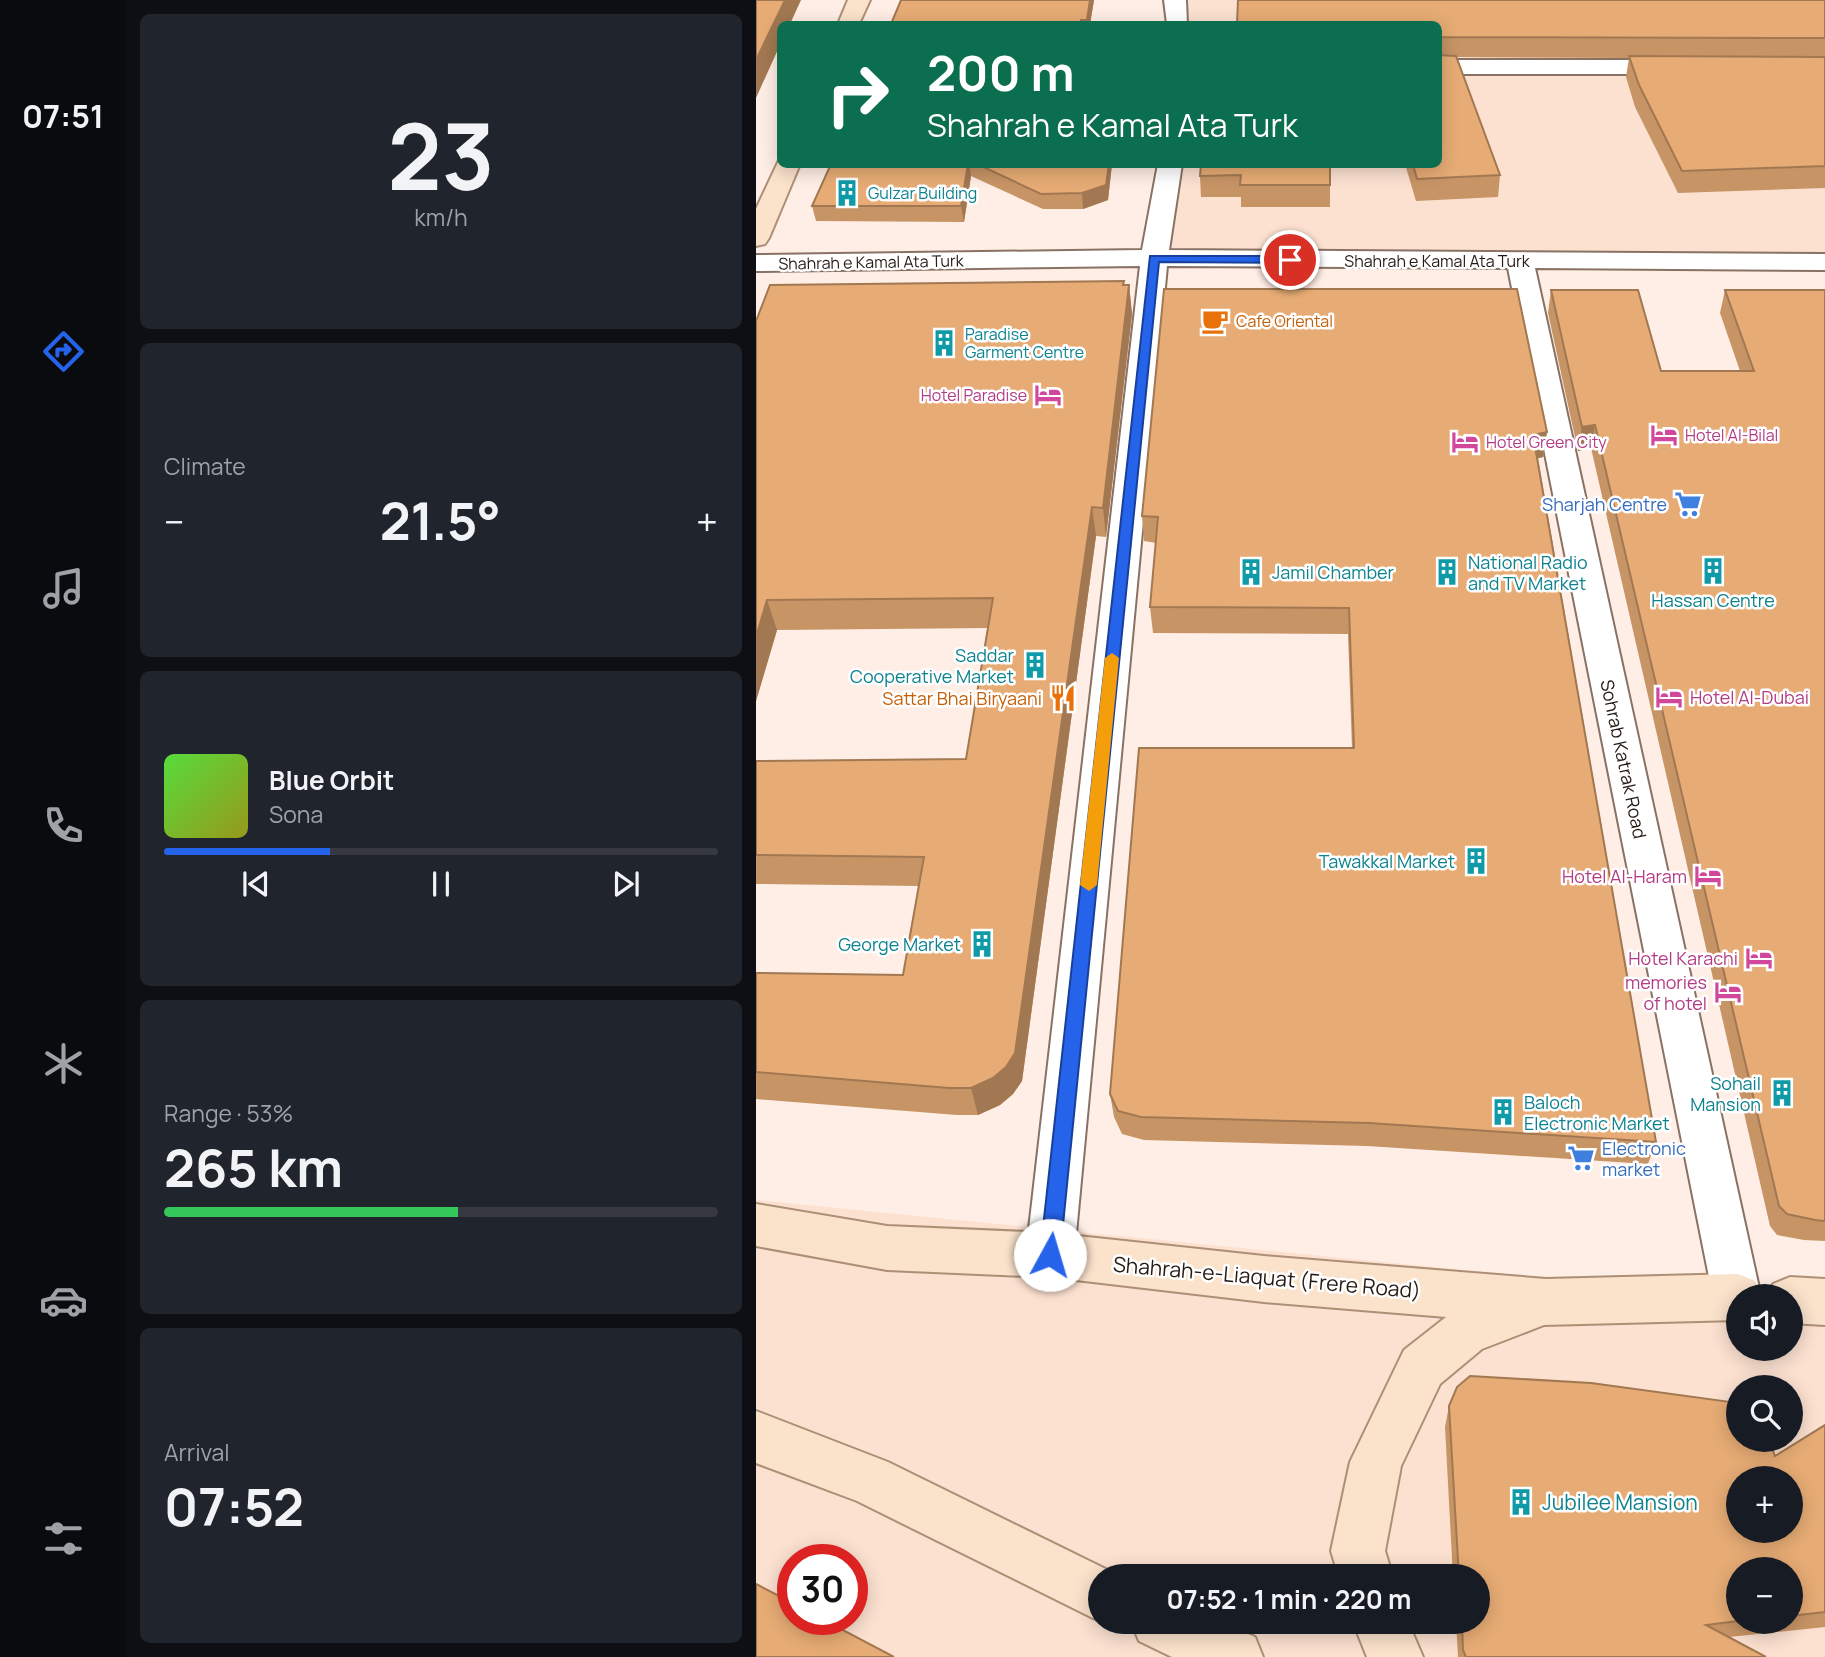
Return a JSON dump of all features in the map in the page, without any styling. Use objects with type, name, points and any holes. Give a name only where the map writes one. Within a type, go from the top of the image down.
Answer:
[{"type":"main road","points":[[850,21],[859,0]]},
{"type":"main road","points":[[756,238],[786,168]]},
{"type":"main road","name":"Shahrah-e-Liaquat (Frere Road)","points":[[756,1225],[887,1248],[1050,1255],[1264,1279],[1546,1302],[1726,1297]]},
{"type":"main road","points":[[1803,1301],[1825,1302]]},
{"type":"main road","points":[[1362,1564],[1358,1551],[1376,1462],[1422,1367],[1465,1332],[1546,1302]]},
{"type":"main road","points":[[756,1437],[870,1480],[1088,1589]]},
{"type":"main road","points":[[1185,1634],[1236,1657]]},
{"type":"main road","points":[[1385,1634],[1395,1657]]},
{"type":"street","points":[[1175,0],[1177,21]]},
{"type":"street","points":[[1442,67],[1701,67]]},
{"type":"street","points":[[1050,1255],[1154,258],[1169,168]]},
{"type":"street","name":"Shahrah e Kamal Ata Turk","points":[[756,263],[1154,258],[1825,262]]},
{"type":"street","name":"Sohrab Katrak Road","points":[[1520,262],[1734,1284]]},
{"type":"shaded area","points":[[1189,0],[1825,0],[1825,262],[1154,259],[1166,168],[1442,168],[1442,21],[1186,21]]},
{"type":"shaded area","points":[[756,1200],[1726,1296],[1726,1361],[1803,1361],[1803,1302],[1825,1303],[1825,1657],[756,1657]]},
{"type":"building","points":[[756,0],[785,0],[756,60]]},
{"type":"building","points":[[901,0],[1090,0],[1087,20],[1081,21],[892,21]]},
{"type":"building","points":[[1238,0],[1825,0],[1825,38],[1442,37],[1442,21],[1237,21]]},
{"type":"building","points":[[1442,55],[1456,56],[1500,175],[1417,179],[1414,168],[1442,168]]},
{"type":"building","points":[[1629,56],[1825,57],[1825,166],[1682,171],[1639,85]]},
{"type":"building","points":[[829,168],[967,168],[961,206],[812,206]]},
{"type":"building","points":[[986,168],[1108,168],[1106,185],[1082,193],[1041,194]]},
{"type":"building","points":[[1201,168],[1330,168],[1330,185],[1240,185],[1241,175],[1200,176]]},
{"type":"building","points":[[1124,281],[1123,285],[1129,285],[1103,508],[1092,507],[1015,1053],[1006,1067],[993,1078],[971,1088],[756,1072],[756,973],[903,975],[924,857],[756,855],[756,761],[966,759],[993,598],[767,600],[756,637],[756,321],[770,285]]},
{"type":"building","points":[[1164,289],[1517,289],[1547,432],[1533,435],[1656,1142],[1369,1123],[1141,1117],[1118,1111],[1110,1094],[1139,748],[1354,748],[1349,608],[1150,607],[1158,517],[1142,516]]},
{"type":"building","points":[[1551,290],[1638,290],[1661,371],[1754,371],[1725,290],[1825,290],[1825,1221],[1787,1214],[1779,1206],[1595,425],[1582,427]]},
{"type":"building","points":[[1470,1376],[1591,1383],[1726,1401],[1726,1452],[1774,1452],[1775,1456],[1781,1452],[1803,1452],[1803,1439],[1825,1425],[1825,1612],[1803,1615],[1803,1557],[1726,1557],[1726,1622],[1706,1625],[1766,1657],[1466,1657],[1462,1634],[1490,1634],[1490,1564],[1458,1564],[1449,1406],[1457,1387]]},
{"type":"building","points":[[756,1584],[777,1595],[777,1635],[852,1635],[894,1657],[756,1657]]},
{"type":"slow traffic","points":[[1089,885],[1112,658]]},
{"type":"place","name":"Gulzar Building","points":[[847,193]]},
{"type":"place","name":"Cafe Oriental","points":[[1215,321]]},
{"type":"place","name":"Paradise Garment Centre","points":[[944,343]]},
{"type":"place","name":"Hotel Paradise","points":[[1048,395]]},
{"type":"place","name":"Hotel Al-Bilal","points":[[1664,435]]},
{"type":"place","name":"Hotel Green City","points":[[1465,442]]},
{"type":"place","name":"Sharjah Centre","points":[[1688,504]]},
{"type":"place","name":"Hassan Centre","points":[[1713,571]]},
{"type":"place","name":"Jamil Chamber","points":[[1251,572]]},
{"type":"place","name":"National Radio and TV Market","points":[[1447,572]]},
{"type":"place","name":"Saddar Cooperative Market","points":[[1035,665]]},
{"type":"place","name":"Hotel Al-Dubai","points":[[1669,697]]},
{"type":"place","name":"Sattar Bhai Biryaani","points":[[1063,698]]},
{"type":"place","name":"Tawakkal Market","points":[[1476,861]]},
{"type":"place","name":"Hotel Al-Haram","points":[[1708,876]]},
{"type":"place","name":"George Market","points":[[982,944]]},
{"type":"place","name":"Hotel Karachi","points":[[1759,958]]},
{"type":"place","name":"memories of hotel","points":[[1728,992]]},
{"type":"place","name":"Sohail Mansion","points":[[1782,1093]]},
{"type":"place","name":"Baloch Electronic Market","points":[[1503,1112]]},
{"type":"place","name":"Electronic market","points":[[1581,1158]]},
{"type":"place","name":"Jubilee Mansion","points":[[1521,1502]]},
{"type":"route","points":[[1050,1255],[1154,258],[1290,260]]}]
